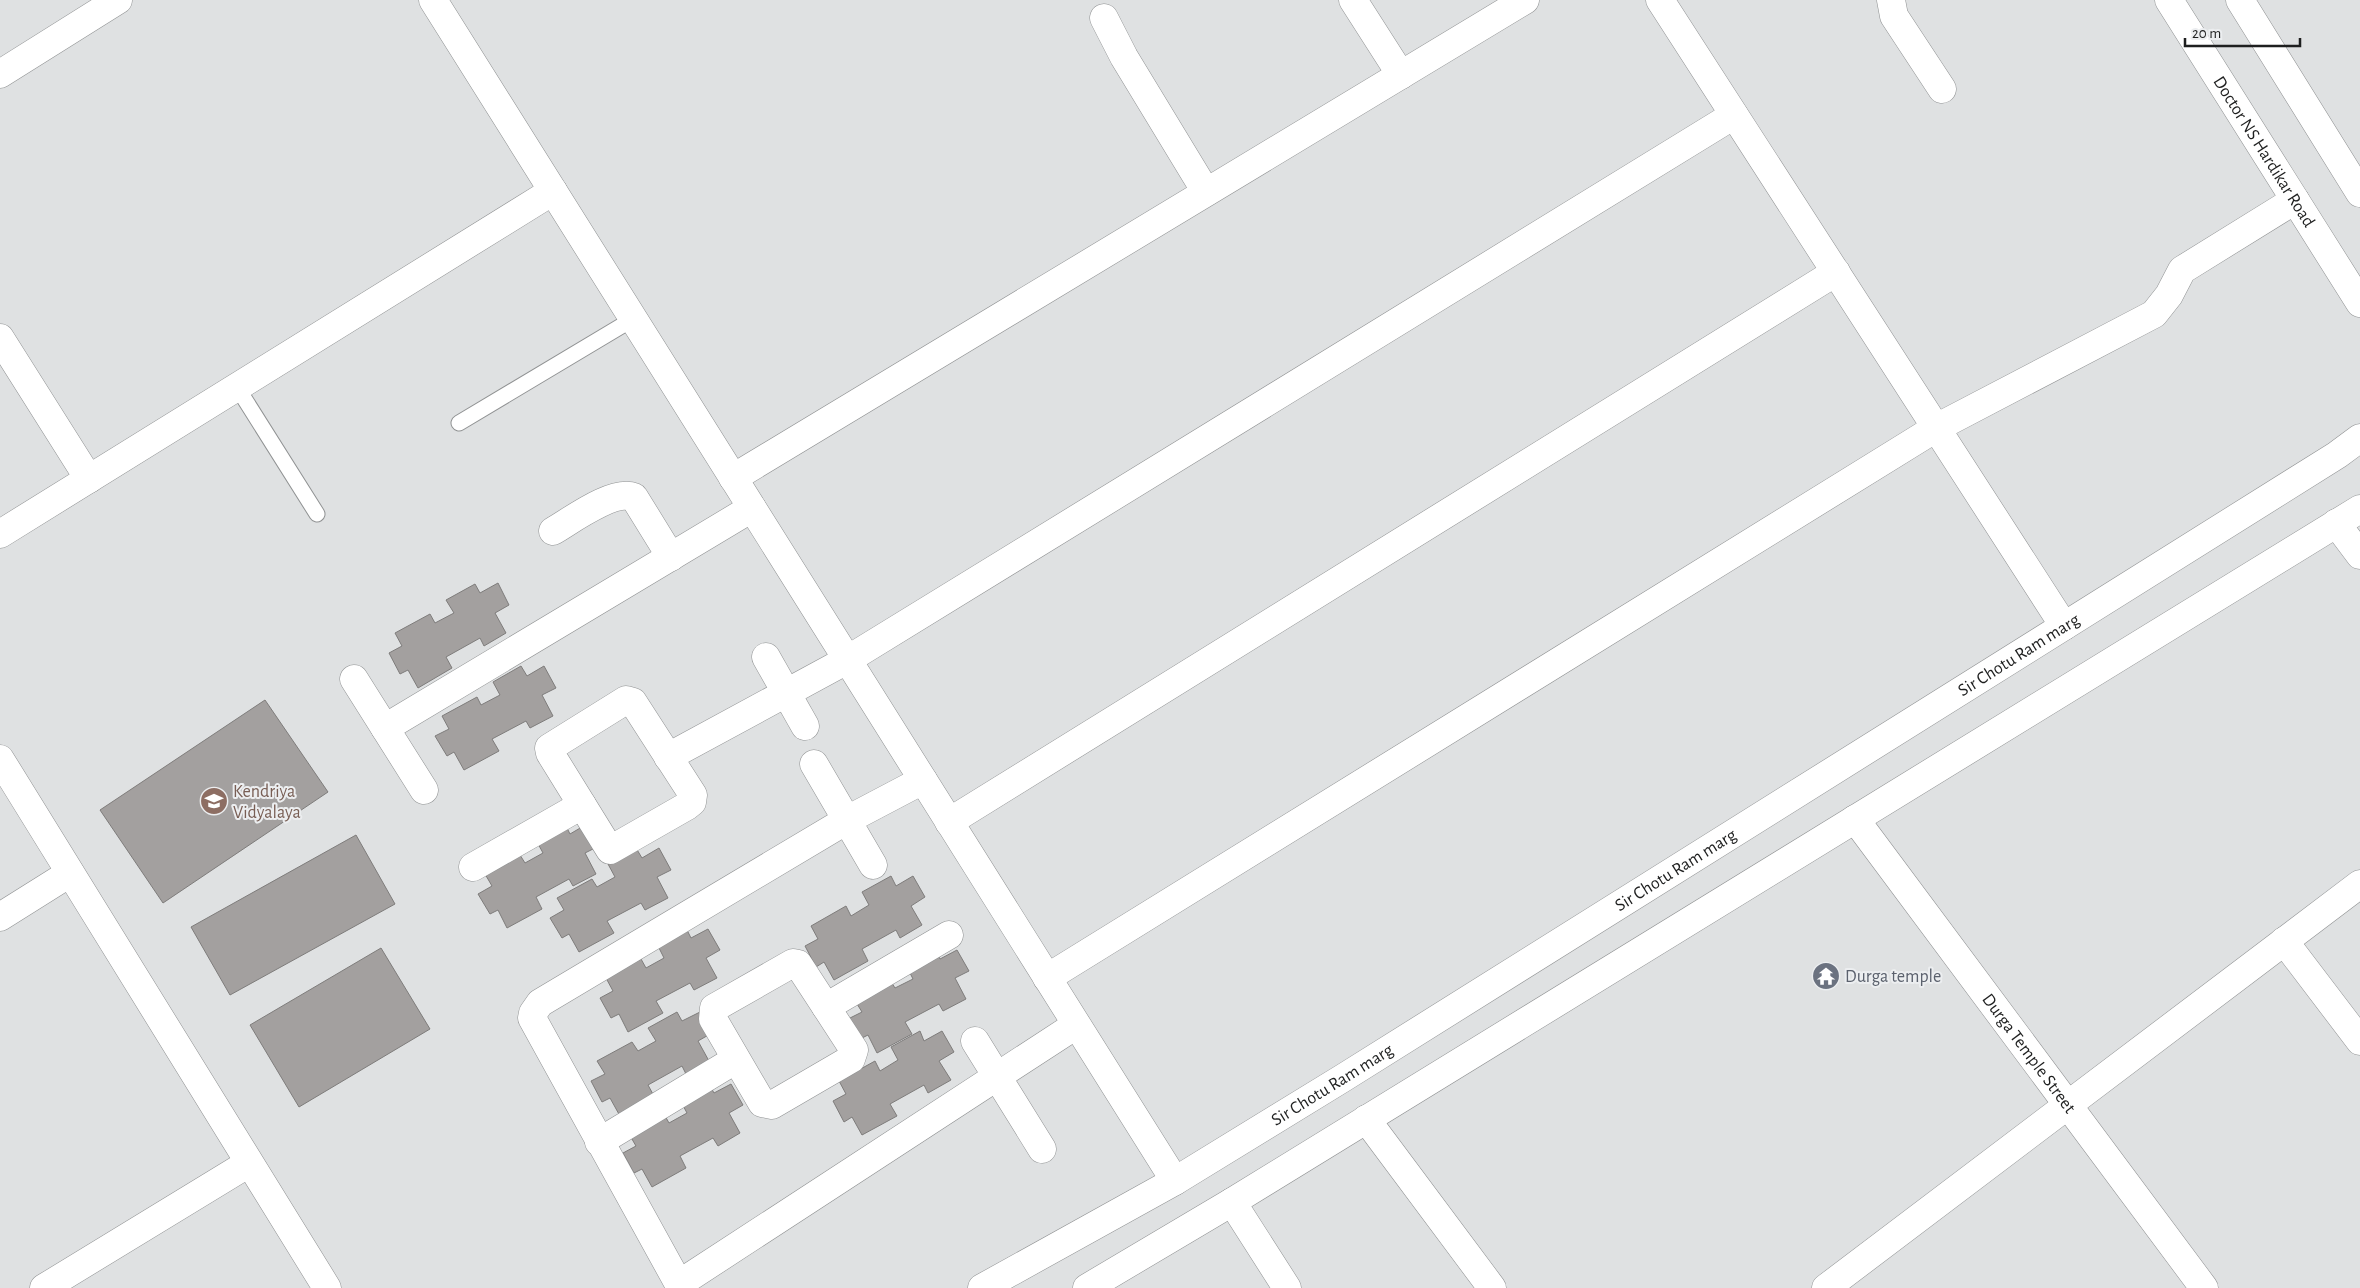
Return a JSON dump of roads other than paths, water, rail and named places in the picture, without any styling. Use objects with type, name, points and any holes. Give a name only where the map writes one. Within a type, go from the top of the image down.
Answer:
[{"type":"street","points":[[0,74],[118,0]]},
{"type":"street","points":[[433,0],[1175,1181]]},
{"type":"street","points":[[1353,0],[1401,75]]},
{"type":"street","points":[[733,478],[1525,0]]},
{"type":"street","points":[[1660,0],[2064,626]]},
{"type":"street","points":[[1891,0],[1894,16],[1942,90]]},
{"type":"street","name":"Doctor NS Hardikar Road","points":[[2169,0],[2360,303]]},
{"type":"street","points":[[2240,0],[2360,192]]},
{"type":"street","points":[[1104,18],[1129,66],[1206,192]]},
{"type":"street","points":[[668,757],[847,660],[1734,115]]},
{"type":"street","points":[[0,534],[553,191]]},
{"type":"street","points":[[1047,978],[1936,428],[2154,314],[2169,295],[2182,270],[2295,200]]},
{"type":"street","points":[[949,822],[1836,272]]},
{"type":"street","points":[[0,338],[88,479]]},
{"type":"street","name":"Sir Chotu Ram marg","points":[[982,1288],[1175,1181],[2336,456],[2360,438]]},
{"type":"street","points":[[553,531],[614,496],[626,494],[634,497],[671,557]]},
{"type":"street","points":[[385,728],[752,508]]},
{"type":"street","points":[[1087,1288],[1232,1202],[2360,509]]},
{"type":"street","points":[[2336,523],[2360,555]]},
{"type":"street","points":[[766,657],[805,726]]},
{"type":"street","points":[[354,679],[424,790]]},
{"type":"street","points":[[626,700],[633,702],[693,795],[692,802],[614,849],[607,847],[582,805],[550,753],[550,748],[626,700]]},
{"type":"street","points":[[0,759],[327,1288]]},
{"type":"street","points":[[814,764],[873,865]]},
{"type":"street","points":[[923,780],[847,820],[536,1007],[532,1018],[680,1286],[1076,1025]]},
{"type":"street","points":[[473,867],[582,805]]},
{"type":"street","name":"Durga Temple Street","points":[[1855,819],[2204,1288]]},
{"type":"street","points":[[0,917],[70,873]]},
{"type":"street","points":[[1838,1284],[2067,1105],[2360,884]]},
{"type":"street","points":[[826,1007],[949,935]]},
{"type":"street","points":[[2284,941],[2360,1041]]},
{"type":"street","points":[[793,963],[798,964],[826,1007],[854,1050],[854,1055],[851,1059],[772,1105],[762,1103],[712,1019],[714,1008],[793,963]]},
{"type":"street","points":[[974,1041],[1042,1149]]},
{"type":"street","points":[[599,1142],[735,1060]]},
{"type":"street","points":[[1366,1119],[1492,1288]]},
{"type":"street","points":[[44,1288],[249,1163]]},
{"type":"street","points":[[1232,1202],[1287,1288]]},
{"type":"lane","points":[[459,423],[633,319]]},
{"type":"lane","points":[[237,387],[317,514]]},
{"type":"place","name":"Kendriya Vidyalaya","points":[[214,801]]},
{"type":"place","name":"Durga temple","points":[[1826,976]]}]
